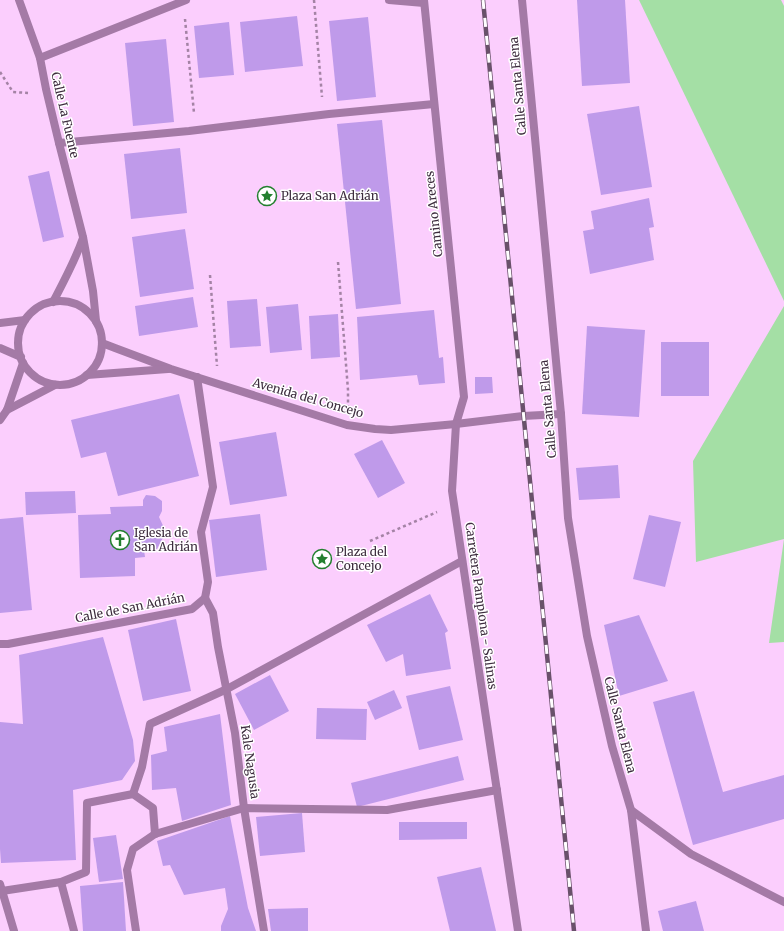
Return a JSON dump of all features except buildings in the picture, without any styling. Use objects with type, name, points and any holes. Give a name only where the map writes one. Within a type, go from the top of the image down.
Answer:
[{"type":"street","name":"Calle La Fuente","points":[[19,0],[40,58],[46,89],[83,237],[93,291],[96,321]]},
{"type":"street","points":[[389,0],[424,2]]},
{"type":"street","name":"Calle Santa Elena","points":[[522,0],[561,414],[568,518],[587,636],[612,746],[631,810],[646,931]]},
{"type":"street","points":[[40,58],[184,1]]},
{"type":"street","name":"Camino Areces","points":[[424,2],[464,397],[456,424]]},
{"type":"street","points":[[59,143],[189,131],[329,114],[434,104]]},
{"type":"street","points":[[53,302],[71,269],[83,237]]},
{"type":"street","points":[[53,302],[65,302],[77,305],[88,311],[96,321],[101,332],[102,343],[100,356],[95,367],[78,381],[67,385],[55,385],[46,382],[29,371],[22,360],[19,348],[19,338],[25,320],[37,308],[53,302]]},
{"type":"street","points":[[0,323],[25,320]]},
{"type":"street","name":"Avenida del Concejo","points":[[102,343],[171,369],[347,425],[391,430],[523,416],[561,414]]},
{"type":"street","points":[[0,348],[22,360]]},
{"type":"street","points":[[0,420],[8,410],[22,360]]},
{"type":"street","name":"Avenida del Concejo","points":[[87,375],[171,369]]},
{"type":"street","points":[[197,377],[213,487],[201,532],[208,582],[205,598]]},
{"type":"street","points":[[8,410],[55,385]]},
{"type":"street","name":"Carretera Pamplona - Salinas","points":[[456,424],[452,492],[518,931]]},
{"type":"street","points":[[132,794],[142,767],[150,724],[226,689],[462,561]]},
{"type":"street","name":"Calle de San Adrián","points":[[0,644],[8,644],[192,609],[205,598]]},
{"type":"street","name":"Kale Nagusia","points":[[205,598],[213,613],[218,647],[235,733],[244,808],[264,931]]},
{"type":"street","points":[[136,931],[127,870],[134,849],[155,834],[244,808],[387,810],[497,790]]},
{"type":"street","points":[[14,931],[1,888],[61,882],[86,872],[87,803],[132,794],[153,808],[155,834]]},
{"type":"street","points":[[631,810],[691,854],[784,902]]},
{"type":"street","points":[[61,882],[74,931]]},
{"type":"path","points":[[314,0],[322,103]]},
{"type":"path","points":[[184,1],[194,116]]},
{"type":"path","points":[[0,72],[13,92],[28,93],[46,89]]},
{"type":"path","points":[[338,262],[348,390],[347,425]]},
{"type":"path","points":[[210,275],[219,384]]},
{"type":"path","points":[[370,541],[454,505]]},
{"type":"green space","points":[[639,0],[781,0],[784,6],[784,301]]},
{"type":"green space","points":[[784,306],[784,539],[696,562],[693,461]]},
{"type":"green space","points":[[784,539],[784,642],[769,643]]},
{"type":"railway","points":[[483,0],[574,931]]},
{"type":"place","name":"Plaza San Adrián","points":[[267,196]]},
{"type":"place","name":"Iglesia de San Adrián","points":[[120,540]]},
{"type":"place","name":"Plaza del Concejo","points":[[322,559]]}]
